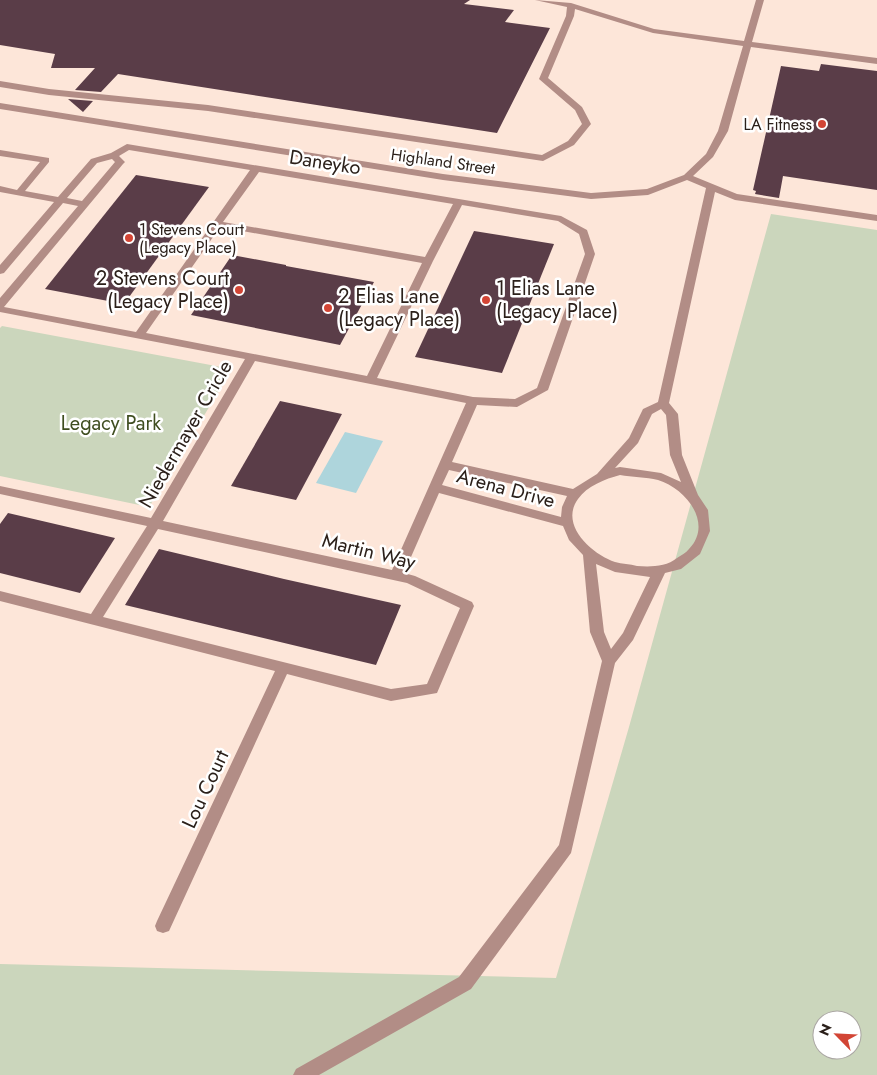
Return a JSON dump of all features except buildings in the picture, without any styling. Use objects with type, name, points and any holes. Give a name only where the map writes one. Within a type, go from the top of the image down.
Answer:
[{"type":"lane","points":[[539,0],[572,5],[653,31],[877,61]]},
{"type":"lane","name":"Highland Street","points":[[0,106],[443,177],[591,196],[648,192],[688,177],[710,155],[723,131],[760,0]]},
{"type":"lane","points":[[0,84],[48,92],[208,108],[543,158],[571,143],[587,124],[579,109],[543,78],[570,16],[572,5]]},
{"type":"lane","name":"Daneyko","points":[[0,271],[94,160],[114,156],[127,148],[561,219],[584,232],[590,254],[542,390],[517,403],[473,400]]},
{"type":"lane","points":[[0,153],[46,160],[19,193]]},
{"type":"lane","points":[[114,156],[120,162],[0,307],[252,357]]},
{"type":"lane","points":[[138,335],[256,169]]},
{"type":"lane","points":[[688,177],[735,197],[877,218]]},
{"type":"lane","points":[[663,404],[711,187]]},
{"type":"lane","points":[[0,189],[85,204]]},
{"type":"lane","points":[[371,380],[458,202]]},
{"type":"lane","points":[[217,224],[428,261]]},
{"type":"lane","name":"Niedermayer Cricle","points":[[94,620],[155,524],[252,357],[473,400]]},
{"type":"lane","points":[[396,576],[473,400]]},
{"type":"lane","points":[[602,475],[634,440],[647,412],[663,404]]},
{"type":"lane","points":[[663,404],[672,414],[676,455],[692,494],[702,508],[706,523],[704,539],[695,552],[680,564],[660,570],[623,569],[605,563],[589,554],[575,540],[567,523],[568,508],[574,493],[586,482],[602,475],[620,471],[640,471],[660,475],[677,483],[692,494]]},
{"type":"lane","name":"Arena Drive","points":[[446,465],[574,493]]},
{"type":"lane","name":"Arena Drive","points":[[436,488],[567,523]]},
{"type":"lane","name":"Martin Way","points":[[0,490],[410,579],[466,606],[432,689],[391,696],[0,596]]},
{"type":"lane","points":[[589,554],[597,632],[609,661]]},
{"type":"lane","points":[[302,1075],[465,983],[566,848],[609,661],[628,636],[660,570]]},
{"type":"lane","name":"Lou Court","points":[[163,926],[283,668]]},
{"type":"green space","points":[[771,214],[877,230],[877,1075],[0,1075],[0,964],[556,978],[629,727]]},
{"type":"green space","name":"Legacy Park","points":[[2,326],[232,369],[149,507],[0,476],[0,328]]},
{"type":"water","points":[[345,432],[383,441],[356,493],[316,483]]},
{"type":"place","name":"LA Fitness","points":[[822,124]]},
{"type":"place","name":"1 Stevens Court (Legacy Place)","points":[[129,238]]},
{"type":"place","name":"2 Stevens Court (Legacy Place)","points":[[239,290]]},
{"type":"place","name":"1 Elias Lane (Legacy Place)","points":[[486,300]]},
{"type":"place","name":"2 Elias Lane (Legacy Place)","points":[[328,308]]}]
